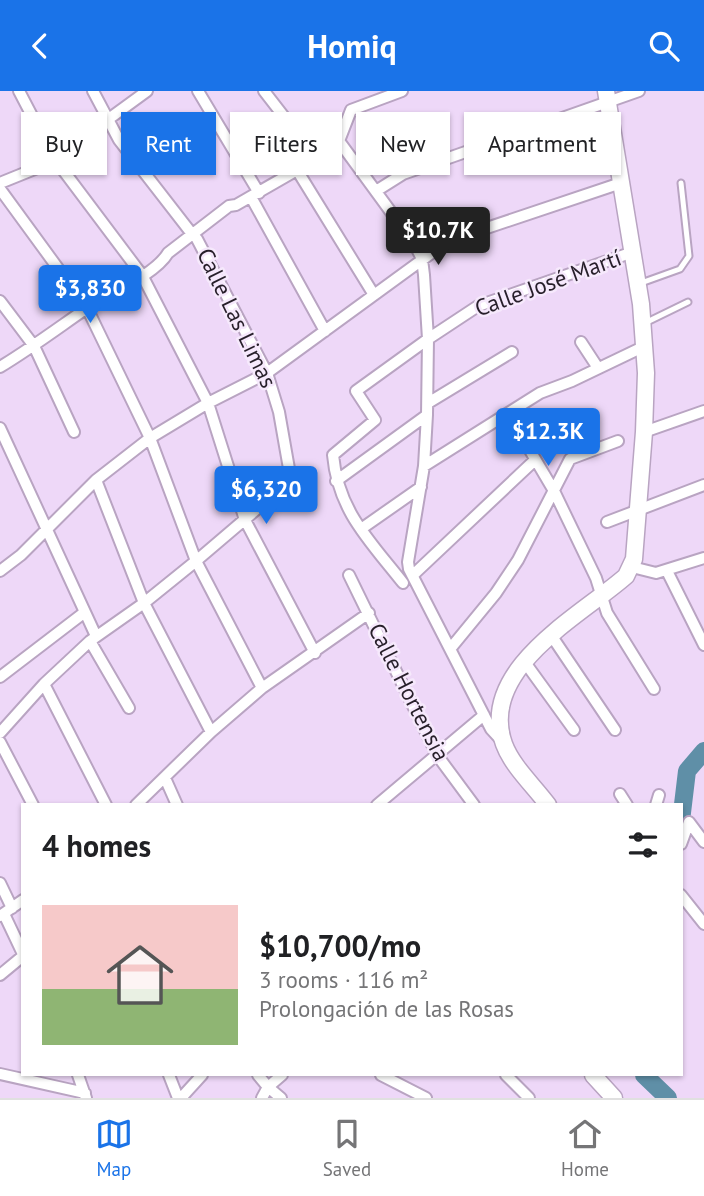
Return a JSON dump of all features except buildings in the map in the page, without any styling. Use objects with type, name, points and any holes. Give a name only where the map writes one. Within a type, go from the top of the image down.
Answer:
[{"type":"main road","points":[[546,803],[509,755],[503,742],[501,709],[506,691],[524,661],[551,635],[626,576],[632,567],[639,508],[644,432],[645,346],[638,284],[606,96]]},
{"type":"main road","points":[[594,1076],[608,1096]]},
{"type":"street","points":[[19,91],[30,112]]},
{"type":"street","name":"Calle Las Limas","points":[[93,91],[104,112]]},
{"type":"street","points":[[107,118],[147,91]]},
{"type":"street","points":[[198,91],[325,331]]},
{"type":"street","points":[[264,91],[280,112]]},
{"type":"street","points":[[342,133],[351,110],[402,91]]},
{"type":"street","points":[[376,191],[403,174],[606,96],[639,91]]},
{"type":"street","name":"Calle Las Limas","points":[[107,118],[134,161],[195,236],[267,373],[279,412],[291,480],[245,520]]},
{"type":"street","points":[[342,145],[415,245],[422,260],[428,339],[428,409],[424,466],[408,556],[410,569],[491,729],[503,742]]},
{"type":"street","points":[[0,183],[21,175]]},
{"type":"street","points":[[67,175],[142,275],[208,403],[245,520],[315,653]]},
{"type":"street","points":[[0,367],[87,308],[142,275],[164,259],[167,253],[195,236],[229,206],[236,205],[289,175]]},
{"type":"street","points":[[300,175],[374,296]]},
{"type":"street","points":[[0,571],[21,555],[96,480],[150,438],[208,403],[267,373],[447,241],[621,183]]},
{"type":"street","points":[[0,189],[87,308],[150,438],[196,561],[262,688]]},
{"type":"street","name":"Calle José Martí","points":[[336,481],[333,455],[375,420],[356,391],[478,306],[633,252]]},
{"type":"street","points":[[0,301],[34,346],[74,432]]},
{"type":"street","points":[[581,342],[598,368]]},
{"type":"street","points":[[424,466],[540,393],[645,346]]},
{"type":"street","points":[[403,583],[349,512],[336,481],[428,409],[512,352]]},
{"type":"street","points":[[644,432],[704,411]]},
{"type":"street","points":[[508,413],[554,491],[596,578],[607,613],[654,689]]},
{"type":"street","points":[[0,428],[85,612],[93,638],[129,708]]},
{"type":"street","points":[[450,649],[496,593],[518,560],[570,459],[618,441]]},
{"type":"street","points":[[413,575],[535,460]]},
{"type":"street","points":[[96,480],[144,603],[211,732]]},
{"type":"street","points":[[607,522],[704,485]]},
{"type":"street","points":[[361,529],[421,487]]},
{"type":"street","points":[[0,733],[44,684],[93,638],[144,603],[245,520]]},
{"type":"street","points":[[632,567],[650,572],[667,571],[704,558]]},
{"type":"street","points":[[667,571],[703,640]]},
{"type":"street","name":"Calle Hortensia","points":[[349,575],[437,755],[473,803]]},
{"type":"street","points":[[0,677],[85,612]]},
{"type":"street","points":[[138,803],[211,732],[262,688],[369,613]]},
{"type":"street","points":[[551,635],[615,730]]},
{"type":"street","points":[[524,661],[575,730]]},
{"type":"street","points":[[44,684],[105,803]]},
{"type":"street","points":[[383,803],[484,715]]},
{"type":"street","points":[[0,742],[32,803]]},
{"type":"street","points":[[165,778],[176,803]]},
{"type":"street","points":[[620,794],[626,803]]},
{"type":"street","points":[[683,838],[689,822],[704,842]]},
{"type":"street","points":[[0,883],[5,913],[21,950]]},
{"type":"street","points":[[683,898],[704,924]]},
{"type":"street","points":[[5,913],[21,901]]},
{"type":"street","points":[[0,975],[21,957]]},
{"type":"street","points":[[0,1074],[85,1096]]},
{"type":"street","points":[[78,1076],[85,1096]]},
{"type":"street","points":[[169,1076],[180,1098],[201,1076]]},
{"type":"street","points":[[259,1076],[281,1098]]},
{"type":"street","points":[[261,1098],[268,1087],[281,1076]]},
{"type":"street","points":[[383,1076],[426,1098]]},
{"type":"street","points":[[507,1076],[529,1098]]},
{"type":"lane","points":[[638,284],[680,269],[689,256],[681,183]]},
{"type":"lane","points":[[643,325],[688,302]]},
{"type":"waterway","points":[[683,804],[687,771],[704,751]]},
{"type":"waterway","points":[[645,1076],[668,1098]]}]
